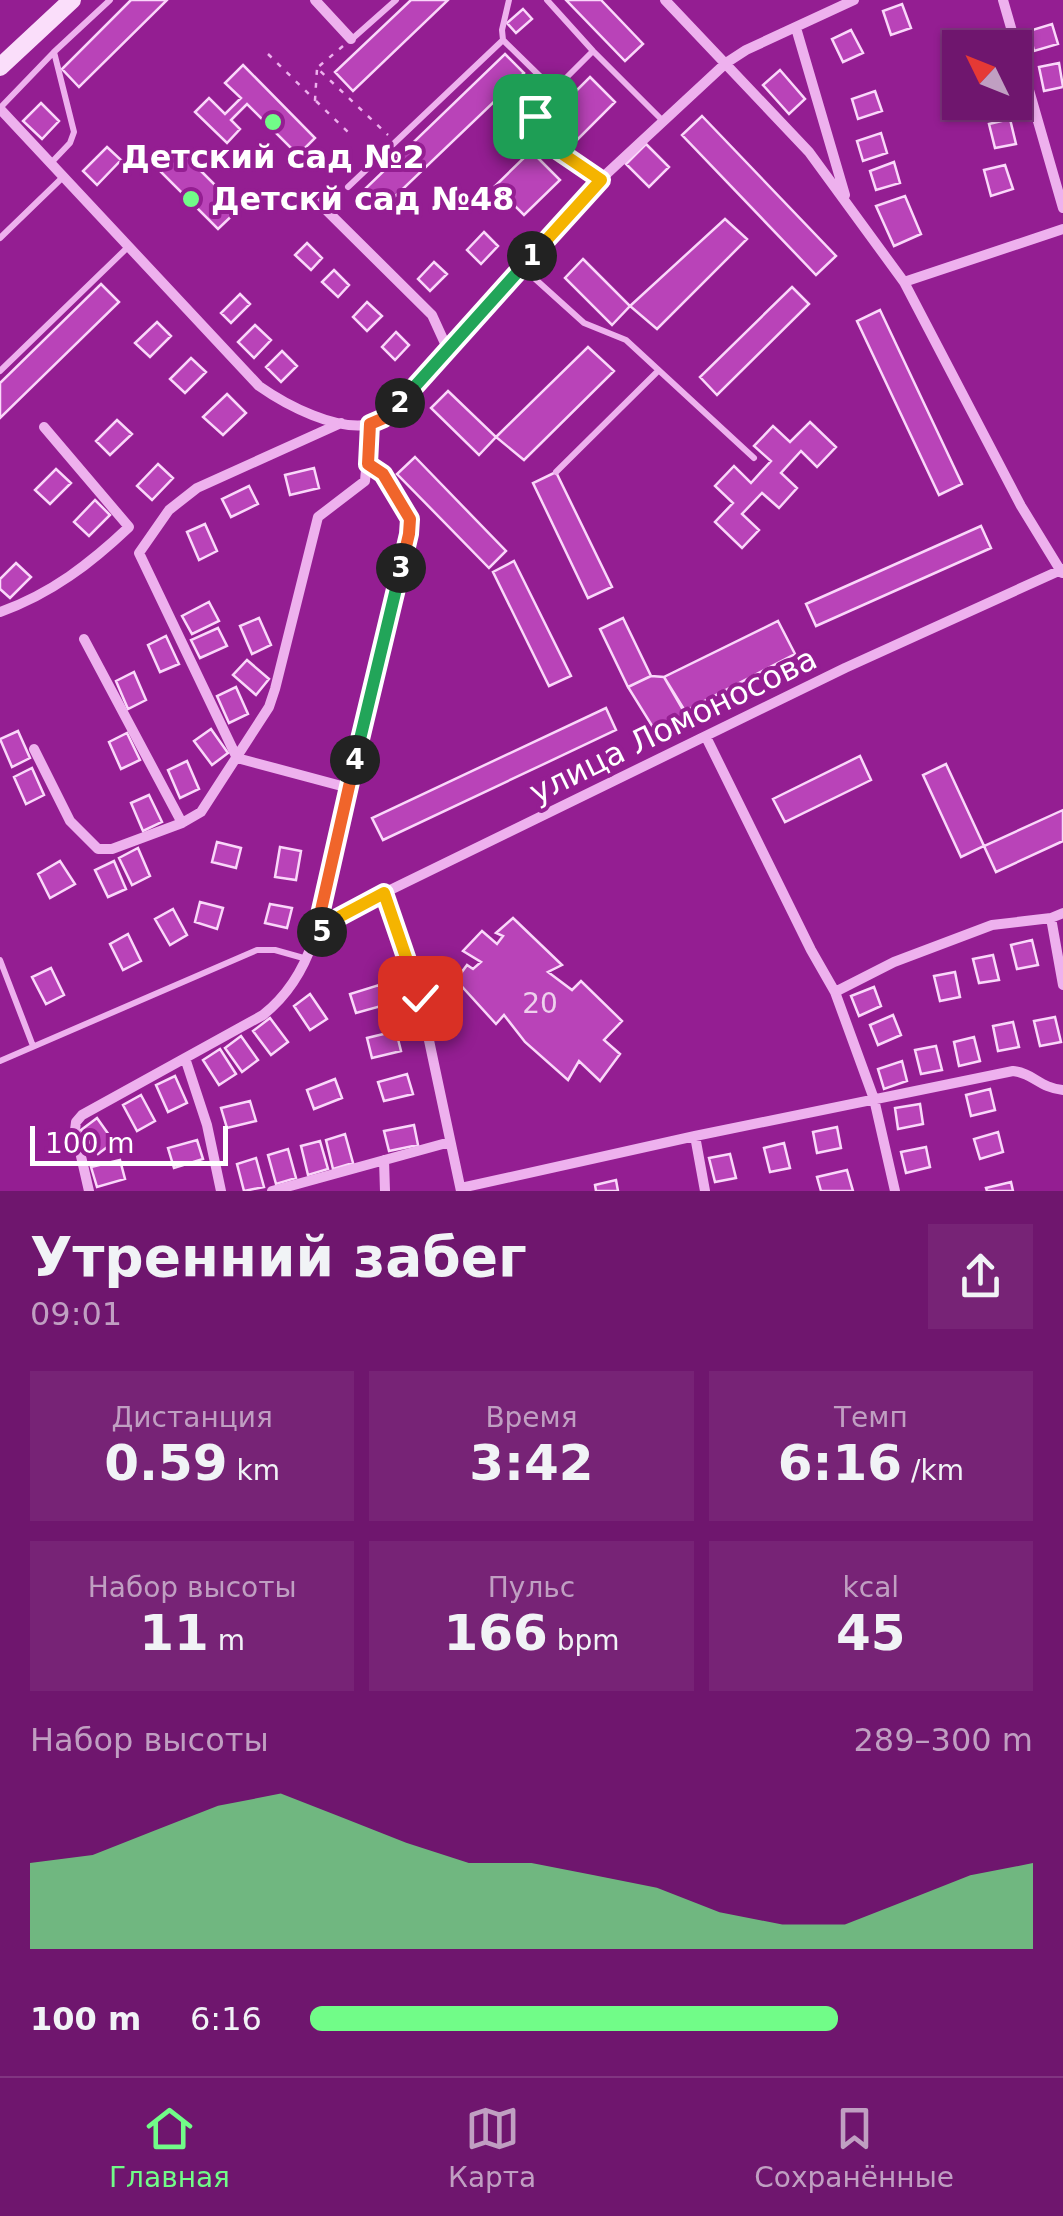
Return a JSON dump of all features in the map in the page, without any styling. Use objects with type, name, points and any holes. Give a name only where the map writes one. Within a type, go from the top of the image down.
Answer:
[{"type":"street","points":[[0,68],[72,0]]},
{"type":"street","points":[[315,0],[352,39]]},
{"type":"street","points":[[666,0],[809,152],[904,282],[1021,506],[1062,571]]},
{"type":"street","points":[[0,109],[259,386],[278,400],[316,417],[370,424],[384,418],[404,400],[601,180],[726,63],[854,0]]},
{"type":"street","points":[[1003,0],[1063,208]]},
{"type":"street","points":[[796,28],[848,203]]},
{"type":"street","points":[[315,199],[432,315],[448,350]]},
{"type":"street","points":[[904,282],[1063,229]]},
{"type":"street","points":[[342,422],[196,488],[170,510],[139,553],[237,758],[349,788]]},
{"type":"street","points":[[34,749],[70,821],[98,849],[112,848],[182,824],[201,812],[269,706],[318,517],[365,481],[370,424]]},
{"type":"street","points":[[0,612],[61,584],[130,527],[44,427]]},
{"type":"street","points":[[89,1191],[75,1130],[82,1114],[263,1015],[292,986],[307,960],[409,534],[410,519],[383,474],[368,464]]},
{"type":"street","name":"улица Ломоносова","points":[[314,941],[339,917],[384,893],[845,668],[1062,571]]},
{"type":"street","points":[[84,639],[182,824]]},
{"type":"street","points":[[706,737],[835,992],[874,1100],[894,1191]]},
{"type":"street","points":[[384,893],[420,998],[461,1190],[694,1136],[1013,1071],[1029,1075],[1046,1088],[1063,1090]]},
{"type":"street","points":[[835,992],[894,962],[992,925],[1063,913]]},
{"type":"street","points":[[1051,918],[1063,986]]},
{"type":"street","points":[[185,1058],[207,1125],[221,1191]]},
{"type":"street","points":[[694,1136],[705,1191]]},
{"type":"street","points":[[272,1191],[450,1142]]},
{"type":"street","points":[[384,1160],[385,1191]]},
{"type":"lane","points":[[0,109],[110,0]]},
{"type":"lane","points":[[352,39],[396,0]]},
{"type":"lane","points":[[509,0],[503,40],[554,90]]},
{"type":"lane","points":[[547,0],[664,123]]},
{"type":"lane","points":[[348,187],[503,40]]},
{"type":"lane","points":[[593,51],[554,90],[535,116],[554,148],[601,180]]},
{"type":"lane","points":[[50,164],[70,143],[74,132],[54,52]]},
{"type":"lane","points":[[0,238],[62,178]]},
{"type":"lane","points":[[0,371],[128,247]]},
{"type":"lane","points":[[522,267],[584,324],[626,340],[754,458]]},
{"type":"lane","points":[[556,472],[658,371]]},
{"type":"lane","points":[[0,1061],[258,950],[276,950],[307,960]]},
{"type":"lane","points":[[0,960],[34,1046]]},
{"type":"path","points":[[315,100],[317,68],[352,39]]},
{"type":"path","points":[[268,54],[350,134]]},
{"type":"path","points":[[317,68],[396,143]]},
{"type":"building","points":[[131,0],[167,0],[79,87],[62,69]]},
{"type":"building","points":[[411,0],[448,0],[353,91],[335,72]]},
{"type":"building","points":[[566,0],[601,0],[643,44],[625,61]]},
{"type":"building","points":[[902,4],[911,28],[891,35],[883,11]]},
{"type":"building","points":[[523,9],[532,19],[516,33],[507,23]]},
{"type":"building","points":[[1052,24],[1058,44],[1034,51],[1032,30]]},
{"type":"building","points":[[851,30],[863,53],[843,62],[832,39]]},
{"type":"building","points":[[505,54],[524,73],[384,207],[366,188]]},
{"type":"building","points":[[1059,63],[1063,87],[1044,91],[1039,67]]},
{"type":"building","points":[[243,65],[315,138],[298,155],[247,104],[231,120],[240,129],[227,143],[195,112],[209,98],[225,114],[241,98],[225,83]]},
{"type":"building","points":[[780,70],[805,99],[789,114],[763,85]]},
{"type":"building","points":[[590,77],[615,102],[574,143],[549,118]]},
{"type":"building","points":[[875,91],[882,111],[858,119],[852,99]]},
{"type":"building","points":[[41,103],[59,121],[42,139],[23,121]]},
{"type":"building","points":[[702,116],[836,256],[816,275],[682,135]]},
{"type":"building","points":[[1010,120],[1016,144],[995,148],[989,124]]},
{"type":"building","points":[[881,133],[887,153],[863,161],[857,141]]},
{"type":"building","points":[[646,144],[669,167],[649,187],[626,164]]},
{"type":"building","points":[[107,147],[121,160],[97,185],[83,171]]},
{"type":"building","points":[[181,151],[239,209],[218,229],[161,172]]},
{"type":"building","points":[[531,151],[560,180],[524,215],[495,186]]},
{"type":"building","points":[[894,162],[900,183],[876,190],[870,171]]},
{"type":"building","points":[[1005,165],[1013,189],[991,196],[984,170]]},
{"type":"building","points":[[905,196],[921,234],[894,246],[876,206]]},
{"type":"building","points":[[725,219],[747,239],[657,329],[630,306]]},
{"type":"building","points":[[484,232],[498,246],[481,264],[467,250]]},
{"type":"building","points":[[307,243],[322,258],[311,270],[295,255]]},
{"type":"building","points":[[583,259],[630,306],[612,325],[565,278]]},
{"type":"building","points":[[434,262],[447,274],[430,291],[418,279]]},
{"type":"building","points":[[334,270],[349,285],[338,297],[322,282]]},
{"type":"building","points":[[101,284],[119,302],[0,418],[0,383]]},
{"type":"building","points":[[792,287],[809,304],[717,395],[700,377]]},
{"type":"building","points":[[240,294],[250,304],[231,323],[221,313]]},
{"type":"building","points":[[367,302],[382,316],[367,331],[353,317]]},
{"type":"building","points":[[880,310],[962,484],[939,495],[857,321]]},
{"type":"building","points":[[157,322],[171,336],[150,357],[135,343]]},
{"type":"building","points":[[255,325],[271,340],[254,358],[238,342]]},
{"type":"building","points":[[396,332],[409,345],[395,360],[382,347]]},
{"type":"building","points":[[588,347],[614,371],[524,460],[496,437]]},
{"type":"building","points":[[282,351],[297,366],[281,382],[266,367]]},
{"type":"building","points":[[191,358],[206,372],[185,393],[170,379]]},
{"type":"building","points":[[448,391],[496,437],[479,455],[431,408]]},
{"type":"building","points":[[227,394],[246,413],[223,435],[203,417]]},
{"type":"building","points":[[117,420],[132,434],[110,455],[96,441]]},
{"type":"building","points":[[810,422],[836,447],[817,467],[801,451],[781,473],[797,488],[779,508],[762,493],[742,514],[759,530],[742,548],[715,522],[733,503],[715,486],[734,466],[751,483],[771,461],[754,446],[773,426],[790,442]]},
{"type":"building","points":[[415,457],[506,551],[489,568],[397,474]]},
{"type":"building","points":[[158,464],[173,478],[152,500],[137,486]]},
{"type":"building","points":[[314,468],[319,488],[290,495],[285,475]]},
{"type":"building","points":[[56,469],[71,483],[50,504],[35,490]]},
{"type":"building","points":[[556,472],[612,587],[588,598],[533,483]]},
{"type":"building","points":[[249,486],[258,504],[231,517],[222,499]]},
{"type":"building","points":[[95,500],[110,515],[89,536],[74,522]]},
{"type":"building","points":[[205,524],[217,551],[199,560],[187,532]]},
{"type":"building","points":[[981,526],[991,548],[816,626],[806,604]]},
{"type":"building","points":[[514,561],[571,676],[549,686],[493,572]]},
{"type":"building","points":[[16,563],[31,577],[10,598],[0,589],[0,579]]},
{"type":"building","points":[[209,602],[219,621],[192,634],[182,616]]},
{"type":"building","points":[[259,618],[271,645],[252,654],[240,626]]},
{"type":"building","points":[[623,618],[651,676],[628,687],[600,629]]},
{"type":"building","points":[[778,621],[795,654],[685,711],[664,677]]},
{"type":"building","points":[[218,628],[227,646],[200,658],[191,640]]},
{"type":"building","points":[[166,636],[179,664],[160,672],[148,645]]},
{"type":"building","points":[[247,660],[269,679],[256,695],[233,675]]},
{"type":"building","points":[[134,672],[146,700],[128,709],[116,681]]},
{"type":"building","points":[[651,676],[664,677],[686,715],[654,729],[628,687]]},
{"type":"building","points":[[236,687],[248,714],[229,723],[217,696]]},
{"type":"building","points":[[606,708],[616,730],[383,840],[372,818]]},
{"type":"building","points":[[211,729],[228,753],[212,765],[194,741]]},
{"type":"building","points":[[18,731],[30,758],[12,767],[0,739]]},
{"type":"building","points":[[127,733],[140,760],[121,769],[109,742]]},
{"type":"building","points":[[860,756],[871,780],[785,822],[773,799]]},
{"type":"building","points":[[187,761],[199,789],[180,798],[168,770]]},
{"type":"building","points":[[946,764],[984,846],[961,857],[923,775]]},
{"type":"building","points":[[32,768],[44,795],[26,804],[14,777]]},
{"type":"building","points":[[149,795],[162,822],[143,831],[131,803]]},
{"type":"building","points":[[1063,810],[1063,841],[996,872],[984,846]]},
{"type":"building","points":[[217,842],[241,848],[236,868],[212,862]]},
{"type":"building","points":[[280,847],[301,851],[296,880],[275,877]]},
{"type":"building","points":[[138,848],[150,876],[132,885],[119,858]]},
{"type":"building","points":[[60,861],[75,884],[50,898],[38,874]]},
{"type":"building","points":[[114,861],[126,889],[108,897],[95,870]]},
{"type":"building","points":[[200,902],[223,908],[217,929],[195,922]]},
{"type":"building","points":[[270,904],[292,908],[287,928],[265,923]]},
{"type":"building","points":[[173,909],[187,935],[170,945],[155,919]]},
{"type":"building","points":[[513,918],[562,965],[548,972],[572,990],[581,981],[622,1021],[604,1040],[620,1054],[600,1081],[579,1061],[568,1080],[525,1042],[504,1015],[496,1024],[456,980],[467,965],[473,969],[481,962],[463,951],[482,931],[497,944],[503,936],[496,933]]},
{"type":"building","points":[[128,934],[141,961],[123,970],[110,944]]},
{"type":"building","points":[[1032,940],[1038,965],[1017,969],[1011,945]]},
{"type":"building","points":[[993,955],[999,980],[979,983],[973,959]]},
{"type":"building","points":[[51,968],[64,995],[46,1004],[32,977]]},
{"type":"building","points":[[955,972],[960,997],[940,1001],[934,976]]},
{"type":"building","points":[[379,985],[385,1005],[356,1013],[350,994]]},
{"type":"building","points":[[874,987],[881,1006],[859,1016],[851,996]]},
{"type":"building","points":[[310,994],[327,1019],[310,1030],[294,1006]]},
{"type":"building","points":[[893,1015],[901,1035],[878,1045],[870,1025]]},
{"type":"building","points":[[1055,1017],[1061,1042],[1040,1046],[1034,1021]]},
{"type":"building","points":[[270,1018],[288,1042],[271,1055],[253,1031]]},
{"type":"building","points":[[1013,1022],[1019,1047],[998,1051],[993,1026]]},
{"type":"building","points":[[396,1031],[401,1051],[372,1058],[367,1038]]},
{"type":"building","points":[[241,1036],[258,1060],[242,1072],[225,1048]]},
{"type":"building","points":[[974,1037],[980,1061],[959,1066],[954,1042]]},
{"type":"building","points":[[936,1046],[942,1070],[921,1074],[915,1050]]},
{"type":"building","points":[[220,1049],[236,1074],[219,1085],[203,1060]]},
{"type":"building","points":[[902,1061],[907,1081],[884,1089],[878,1069]]},
{"type":"building","points":[[407,1074],[413,1094],[384,1101],[378,1082]]},
{"type":"building","points":[[175,1076],[187,1103],[168,1112],[156,1085]]},
{"type":"building","points":[[335,1079],[342,1098],[314,1109],[307,1090]]},
{"type":"building","points":[[990,1089],[995,1110],[971,1116],[966,1095]]},
{"type":"building","points":[[141,1095],[155,1121],[137,1131],[123,1105]]},
{"type":"building","points":[[250,1101],[256,1121],[227,1128],[221,1108]]},
{"type":"building","points":[[920,1104],[923,1124],[898,1129],[895,1108]]},
{"type":"building","points":[[97,1118],[114,1142],[98,1154],[81,1130]]},
{"type":"building","points":[[414,1125],[418,1145],[389,1151],[384,1131]]},
{"type":"building","points":[[837,1127],[841,1148],[817,1153],[813,1132]]},
{"type":"building","points":[[998,1132],[1003,1152],[980,1159],[974,1139]]},
{"type":"building","points":[[345,1134],[353,1163],[333,1169],[326,1140]]},
{"type":"building","points":[[197,1140],[203,1159],[174,1168],[168,1148]]},
{"type":"building","points":[[320,1141],[328,1169],[308,1175],[301,1146]]},
{"type":"building","points":[[784,1143],[790,1168],[770,1172],[764,1148]]},
{"type":"building","points":[[926,1147],[930,1167],[906,1173],[901,1152]]},
{"type":"building","points":[[288,1149],[296,1178],[276,1184],[268,1155]]},
{"type":"building","points":[[730,1154],[736,1178],[715,1182],[709,1158]]},
{"type":"building","points":[[256,1158],[264,1187],[244,1191],[237,1164]]},
{"type":"building","points":[[120,1160],[125,1179],[97,1187],[91,1167]]},
{"type":"building","points":[[847,1170],[853,1191],[821,1191],[817,1177]]},
{"type":"building","points":[[616,1180],[618,1191],[596,1191],[595,1185]]},
{"type":"building","points":[[1011,1182],[1013,1191],[986,1188]]},
{"type":"place","name":"Детский сад №2","points":[[273,122]]},
{"type":"place","name":"Детскй сад №48","points":[[191,199]]},
{"type":"route","points":[[420,998],[384,893],[339,917],[314,941],[409,534],[410,519],[383,474],[368,464],[370,424],[384,418],[404,400],[601,180],[554,148],[535,116]]}]
